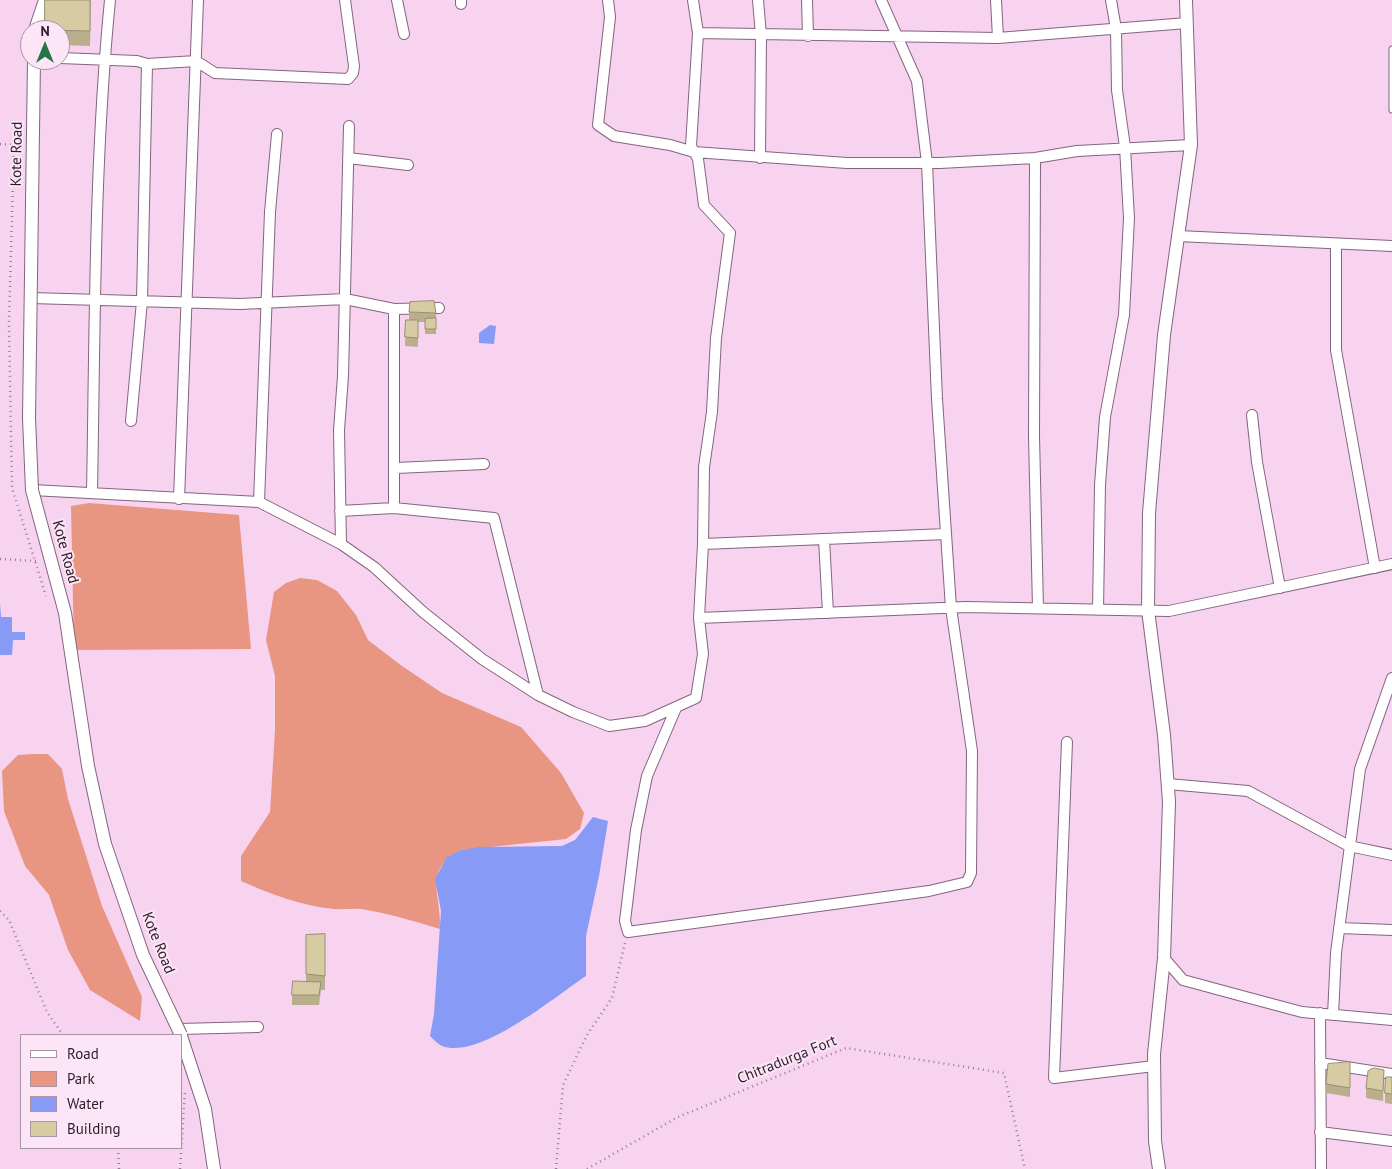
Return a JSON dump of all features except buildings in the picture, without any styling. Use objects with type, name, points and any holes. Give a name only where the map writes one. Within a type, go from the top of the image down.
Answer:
[{"type":"street","points":[[38,20],[45,0]]},
{"type":"street","points":[[92,493],[95,299],[104,60],[110,0]]},
{"type":"street","points":[[179,499],[198,0]]},
{"type":"street","points":[[70,58],[137,61],[147,64],[196,61],[215,74],[348,79],[353,73],[354,66],[345,0]]},
{"type":"street","points":[[397,0],[404,34]]},
{"type":"street","points":[[608,0],[610,16],[598,125],[614,136],[670,145],[694,152],[847,163],[927,163],[1036,158],[1077,151],[1124,147],[1191,145]]},
{"type":"street","points":[[32,490],[259,502],[341,544],[374,567],[423,612],[482,659],[538,695],[573,712],[609,726],[645,721],[696,698],[703,654],[699,618],[703,544],[704,467],[712,412],[716,338],[730,233],[704,205],[698,159],[691,146],[698,33],[693,0]]},
{"type":"street","points":[[758,0],[760,34],[760,158]]},
{"type":"street","points":[[807,0],[808,36]]},
{"type":"street","points":[[676,708],[646,776],[630,876],[625,921],[628,932],[929,891],[967,882],[972,873],[972,751],[951,608],[937,399],[927,163],[917,81],[881,0]]},
{"type":"street","points":[[996,0],[998,38]]},
{"type":"street","points":[[1098,610],[1100,485],[1105,417],[1124,315],[1129,218],[1124,147],[1117,90],[1115,29],[1111,0]]},
{"type":"street","points":[[1160,1169],[1156,1141],[1154,1066],[1164,958],[1169,802],[1164,735],[1148,610],[1149,513],[1164,334],[1191,145],[1186,0]]},
{"type":"street","points":[[698,33],[898,38],[998,38],[1187,23]]},
{"type":"street","points":[[131,421],[142,301],[147,64]]},
{"type":"street","name":"Kote Road","points":[[34,70],[29,418],[32,490],[65,613],[88,766],[104,844],[143,955],[180,1033]]},
{"type":"street","points":[[341,544],[339,430],[343,376],[349,126]]},
{"type":"street","points":[[259,502],[265,303],[277,134]]},
{"type":"street","points":[[348,158],[408,165]]},
{"type":"street","points":[[1036,158],[1034,436],[1038,608]]},
{"type":"street","points":[[1178,236],[1392,246]]},
{"type":"street","points":[[1336,244],[1336,350],[1374,568]]},
{"type":"street","points":[[31,298],[265,303],[345,299],[394,309],[438,308]]},
{"type":"street","points":[[394,309],[396,468],[394,508]]},
{"type":"street","points":[[1252,415],[1257,462],[1280,588]]},
{"type":"street","points":[[396,468],[484,464]]},
{"type":"street","points":[[340,511],[394,508],[494,518],[538,695]]},
{"type":"street","points":[[703,544],[946,534]]},
{"type":"street","points":[[824,539],[828,613]]},
{"type":"street","points":[[699,618],[951,608],[1169,611],[1392,564]]},
{"type":"street","points":[[1333,1015],[1339,928],[1360,769],[1391,683]]},
{"type":"street","points":[[1067,742],[1054,1078],[1154,1066]]},
{"type":"street","points":[[1168,784],[1248,791],[1350,846],[1392,855]]},
{"type":"street","points":[[1339,928],[1392,930]]},
{"type":"street","points":[[1164,958],[1183,980],[1302,1012],[1392,1020]]},
{"type":"street","points":[[1320,1013],[1321,1169]]},
{"type":"street","points":[[180,1033],[258,1027]]},
{"type":"street","name":"Kote Road","points":[[182,1039],[206,1109],[214,1169]]},
{"type":"street","points":[[1320,1063],[1392,1074]]},
{"type":"street","points":[[1320,1132],[1392,1141]]},
{"type":"lane","points":[[1392,49],[1392,110]]},
{"type":"path","points":[[0,559],[50,562]]},
{"type":"path","points":[[0,911],[9,920],[47,1012],[62,1034]]},
{"type":"path","points":[[556,1169],[563,1084],[587,1035],[612,998],[628,932]]},
{"type":"path","name":"Chitradurga Fort","points":[[587,1169],[678,1117],[846,1048],[1004,1073],[1025,1169]]},
{"type":"path","points":[[182,1143],[186,1090],[183,1082]]},
{"type":"path","points":[[118,1149],[119,1169]]},
{"type":"path","points":[[180,1169],[182,1149]]},
{"type":"green space","points":[[89,503],[239,515],[251,649],[74,650],[71,506]]},
{"type":"green space","points":[[300,578],[317,580],[337,591],[356,615],[368,640],[442,693],[521,727],[561,773],[584,813],[580,829],[566,839],[461,850],[449,858],[442,866],[438,875],[437,894],[440,929],[400,917],[371,911],[334,909],[310,905],[275,895],[241,881],[241,856],[270,812],[275,730],[275,676],[266,640],[274,592],[286,583]]},
{"type":"green space","points":[[48,754],[62,769],[68,799],[102,906],[142,997],[140,1021],[90,990],[68,950],[49,895],[25,866],[4,811],[2,771],[18,755]]},
{"type":"water","points":[[490,325],[496,326],[494,344],[479,343],[479,333]]},
{"type":"water","points":[[0,603],[1,617],[12,617],[12,632],[25,632],[25,640],[13,640],[12,655],[0,655]]},
{"type":"water","points":[[593,817],[608,821],[586,936],[586,976],[496,1036],[476,1044],[458,1048],[440,1045],[430,1036],[434,1014],[441,911],[435,879],[447,857],[461,850],[479,847],[562,846],[575,840]]}]
